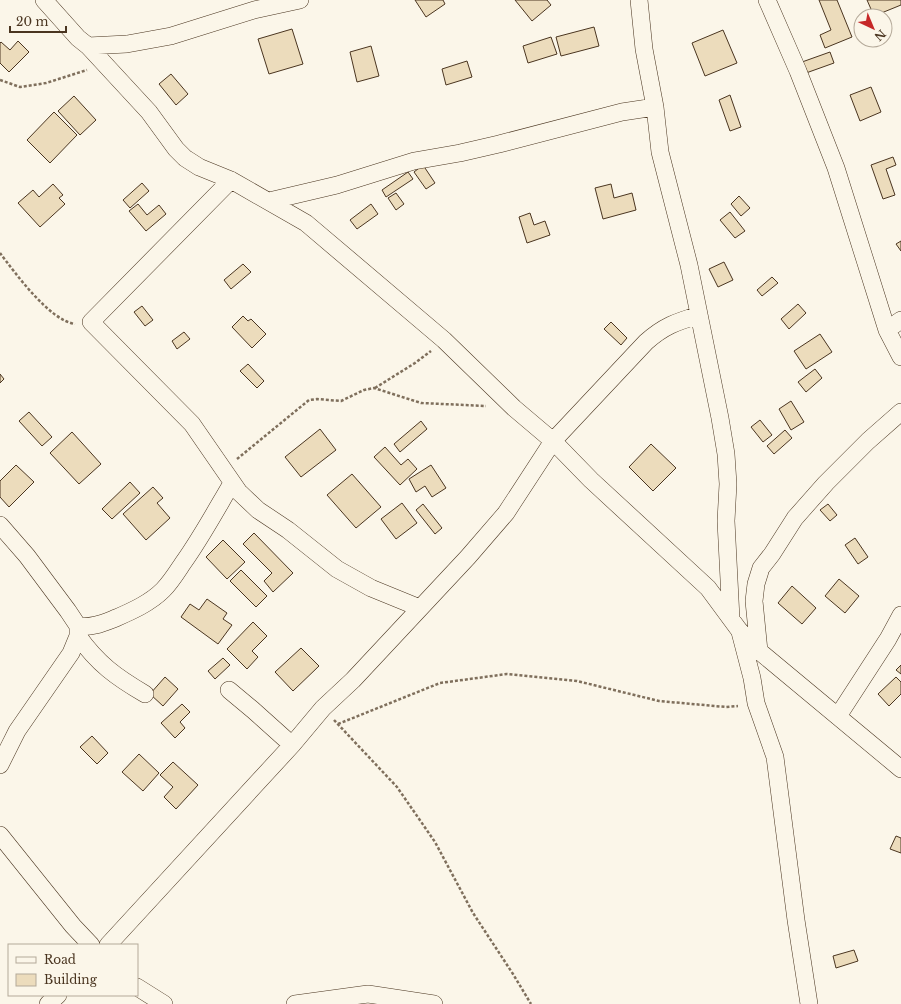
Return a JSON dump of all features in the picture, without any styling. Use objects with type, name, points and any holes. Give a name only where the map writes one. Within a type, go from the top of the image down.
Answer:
[{"type":"street","points":[[44,0],[149,112],[176,149],[185,158],[199,167],[231,180],[306,223],[444,340],[514,408],[553,441],[592,480],[708,588],[735,624],[759,651],[901,769]]},
{"type":"street","points":[[88,46],[127,44],[171,36],[254,10],[300,0]]},
{"type":"street","points":[[639,0],[644,49],[655,107],[660,152],[689,265],[726,454],[728,484],[726,521],[735,624],[752,678],[756,703],[775,757],[796,920],[809,1004]]},
{"type":"street","points":[[767,0],[798,70],[836,168],[887,330],[901,357]]},
{"type":"street","points":[[269,201],[337,185],[414,161],[499,144],[622,112],[655,107]]},
{"type":"street","points":[[231,180],[91,322],[192,424],[238,492],[258,510],[288,530],[337,569],[371,588],[420,608]]},
{"type":"street","points":[[109,944],[292,745],[323,708],[353,680],[468,557],[506,513],[553,441],[659,330],[699,315]]},
{"type":"street","points":[[887,330],[901,320]]},
{"type":"street","points":[[759,651],[754,601],[756,584],[761,568],[772,554],[795,518],[826,483],[868,441],[901,412]]},
{"type":"street","points":[[0,765],[17,731],[71,653],[78,631],[126,614],[145,604],[163,590],[178,571],[205,530],[228,476]]},
{"type":"street","points":[[0,525],[27,556],[60,599],[86,647],[111,673],[145,694]]},
{"type":"street","points":[[838,716],[888,639],[901,615]]},
{"type":"street","points":[[229,690],[292,745]]},
{"type":"street","points":[[0,835],[73,926],[90,944]]},
{"type":"street","points":[[138,988],[164,1004]]},
{"type":"street","points":[[295,1004],[368,994],[434,1004]]},
{"type":"street","points":[[48,1004],[57,996]]},
{"type":"path","points":[[0,80],[20,87],[46,83],[105,64]]},
{"type":"path","points":[[0,253],[17,276],[42,304],[63,321],[74,324],[91,322]]},
{"type":"path","points":[[228,476],[309,400],[317,399],[341,401],[364,390],[374,388],[415,363],[444,340]]},
{"type":"path","points":[[374,388],[421,403],[514,408]]},
{"type":"path","points":[[338,724],[440,683],[507,674],[577,681],[659,701],[726,707],[756,703]]},
{"type":"path","points":[[323,708],[397,787],[435,842],[473,913],[513,974],[530,1004]]},
{"type":"building","points":[[415,0],[443,0],[445,4],[426,17]]},
{"type":"building","points":[[515,0],[547,0],[551,5],[532,21]]},
{"type":"building","points":[[819,0],[837,0],[852,37],[825,48],[820,35],[831,30]]},
{"type":"building","points":[[867,0],[901,0],[901,5],[893,8],[870,8]]},
{"type":"building","points":[[594,27],[599,46],[561,56],[556,37]]},
{"type":"building","points":[[292,29],[303,64],[269,74],[258,39]]},
{"type":"building","points":[[723,30],[737,63],[705,76],[692,43]]},
{"type":"building","points":[[551,37],[557,54],[528,63],[523,46]]},
{"type":"building","points":[[18,41],[29,52],[9,72],[0,63],[0,43],[1,42],[10,50]]},
{"type":"building","points":[[371,46],[379,76],[357,82],[350,52]]},
{"type":"building","points":[[830,52],[834,63],[806,73],[802,62]]},
{"type":"building","points":[[467,61],[472,77],[446,85],[442,69]]},
{"type":"building","points":[[171,74],[188,94],[176,105],[159,84]]},
{"type":"building","points":[[871,87],[881,112],[860,121],[850,95]]},
{"type":"building","points":[[730,95],[741,127],[730,131],[719,100]]},
{"type":"building","points":[[74,96],[96,120],[80,135],[58,111]]},
{"type":"building","points":[[54,112],[77,135],[50,163],[27,140]]},
{"type":"building","points":[[893,157],[896,165],[886,169],[895,195],[883,199],[871,165]]},
{"type":"building","points":[[423,165],[435,183],[426,189],[414,172]]},
{"type":"building","points":[[408,172],[413,179],[386,197],[382,190]]},
{"type":"building","points":[[142,183],[149,191],[130,208],[123,200]]},
{"type":"building","points":[[53,184],[63,195],[59,198],[65,204],[40,227],[18,203],[33,190],[39,197]]},
{"type":"building","points":[[611,184],[614,198],[632,193],[636,210],[603,219],[595,188]]},
{"type":"building","points":[[396,193],[404,204],[396,210],[388,198]]},
{"type":"building","points":[[739,196],[750,208],[741,216],[731,204]]},
{"type":"building","points":[[138,204],[147,215],[159,205],[166,214],[146,231],[129,211]]},
{"type":"building","points":[[371,204],[378,214],[357,229],[350,220]]},
{"type":"building","points":[[730,212],[745,231],[735,238],[720,220]]},
{"type":"building","points":[[530,213],[534,225],[545,221],[550,235],[527,243],[519,217]]},
{"type":"building","points":[[901,241],[901,251],[896,244]]},
{"type":"building","points":[[724,262],[733,280],[718,287],[709,269]]},
{"type":"building","points":[[243,264],[251,272],[231,289],[224,280]]},
{"type":"building","points":[[772,277],[778,283],[762,296],[757,290]]},
{"type":"building","points":[[798,304],[806,313],[789,329],[781,319]]},
{"type":"building","points":[[142,306],[153,320],[145,326],[134,312]]},
{"type":"building","points":[[243,316],[248,321],[251,319],[266,334],[252,348],[232,327]]},
{"type":"building","points":[[611,322],[627,338],[621,345],[604,329]]},
{"type":"building","points":[[184,332],[190,339],[177,349],[172,341]]},
{"type":"building","points":[[820,334],[832,352],[806,369],[794,351]]},
{"type":"building","points":[[248,364],[264,381],[257,388],[240,371]]},
{"type":"building","points":[[815,369],[822,378],[806,392],[798,382]]},
{"type":"building","points":[[0,374],[4,379],[0,383]]},
{"type":"building","points":[[791,401],[804,422],[791,430],[779,409]]},
{"type":"building","points":[[29,412],[52,437],[42,446],[19,421]]},
{"type":"building","points":[[760,420],[772,435],[763,442],[751,427]]},
{"type":"building","points":[[421,421],[427,429],[400,452],[394,444]]},
{"type":"building","points":[[320,429],[336,450],[301,477],[285,457]]},
{"type":"building","points":[[785,430],[792,438],[774,454],[767,446]]},
{"type":"building","points":[[72,432],[101,464],[79,484],[50,453]]},
{"type":"building","points":[[651,444],[676,468],[653,491],[629,467]]},
{"type":"building","points":[[385,447],[401,465],[408,459],[417,469],[400,485],[374,457]]},
{"type":"building","points":[[16,465],[34,482],[9,507],[0,497],[0,481]]},
{"type":"building","points":[[431,465],[446,488],[432,497],[425,486],[416,492],[409,479]]},
{"type":"building","points":[[352,474],[381,507],[356,528],[327,495]]},
{"type":"building","points":[[130,482],[140,493],[112,519],[102,509]]},
{"type":"building","points":[[153,487],[163,498],[157,503],[170,518],[146,540],[123,514]]},
{"type":"building","points":[[402,503],[417,523],[396,539],[381,519]]},
{"type":"building","points":[[423,504],[442,528],[435,534],[416,510]]},
{"type":"building","points":[[828,504],[837,515],[830,521],[820,510]]},
{"type":"building","points":[[254,533],[293,573],[273,592],[264,581],[272,573],[243,544]]},
{"type":"building","points":[[855,538],[868,557],[858,564],[845,545]]},
{"type":"building","points":[[223,540],[245,562],[227,579],[206,557]]},
{"type":"building","points":[[241,570],[267,596],[256,607],[230,581]]},
{"type":"building","points":[[839,579],[859,596],[845,613],[825,596]]},
{"type":"building","points":[[792,586],[816,608],[802,624],[778,603]]},
{"type":"building","points":[[207,599],[227,613],[223,619],[232,625],[218,644],[181,617],[190,604],[199,610]]},
{"type":"building","points":[[253,622],[267,636],[252,651],[258,657],[247,669],[227,649]]},
{"type":"building","points":[[301,648],[319,666],[293,691],[275,672]]},
{"type":"building","points":[[223,658],[230,665],[215,679],[208,671]]},
{"type":"building","points":[[901,665],[901,674],[896,670]]},
{"type":"building","points":[[165,677],[178,689],[163,706],[150,694]]},
{"type":"building","points":[[896,677],[901,682],[901,694],[889,706],[878,694]]},
{"type":"building","points":[[182,704],[190,712],[180,722],[185,728],[175,738],[161,723]]},
{"type":"building","points":[[92,736],[108,753],[97,764],[80,747]]},
{"type":"building","points":[[139,754],[159,773],[143,791],[122,772]]},
{"type":"building","points":[[173,762],[198,785],[176,809],[164,797],[173,787],[160,775]]},
{"type":"building","points":[[896,836],[901,838],[901,853],[890,849]]},
{"type":"building","points":[[854,950],[858,961],[836,968],[833,956]]}]
